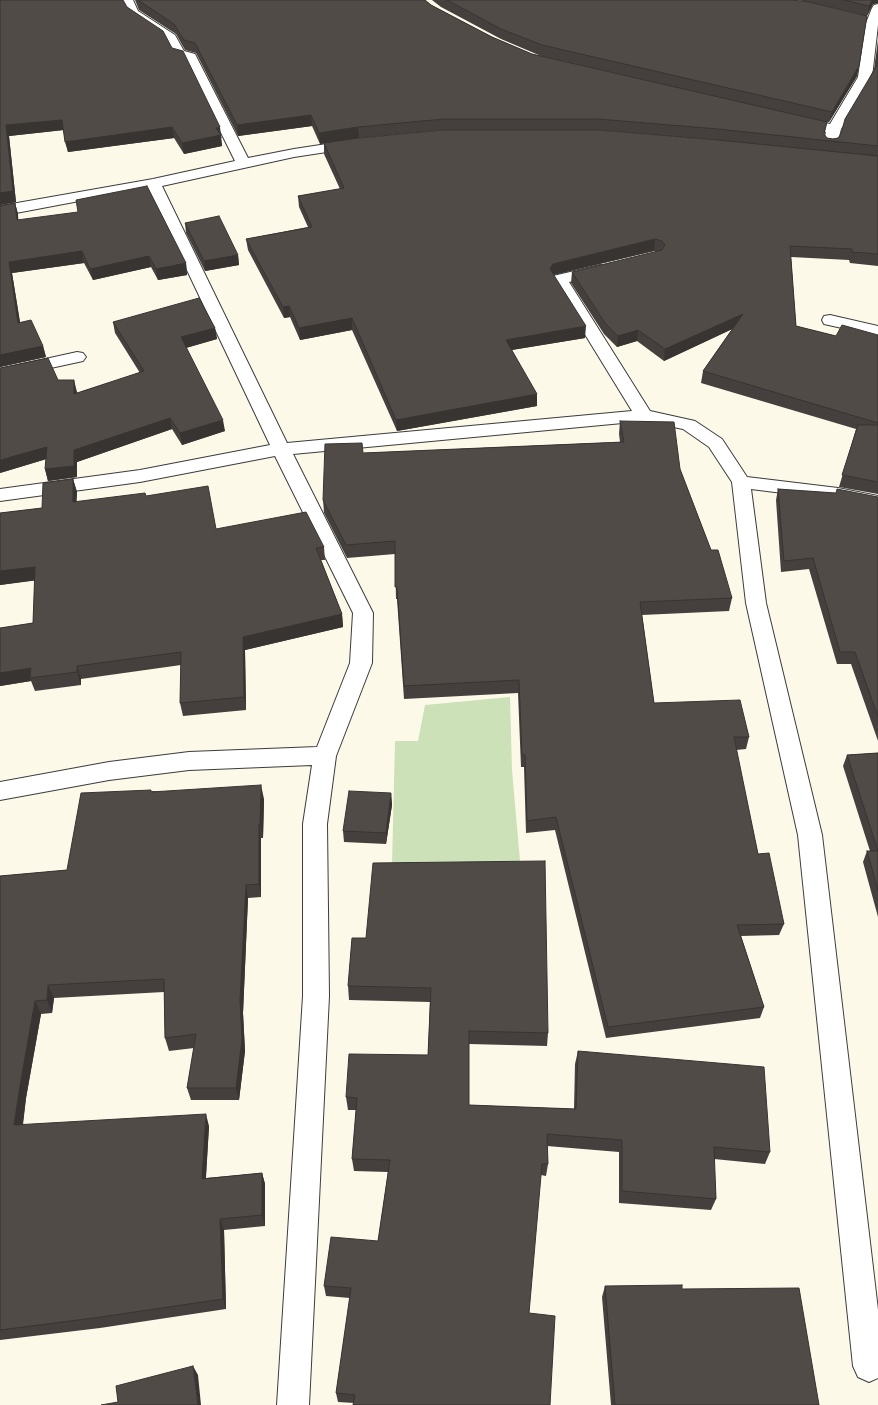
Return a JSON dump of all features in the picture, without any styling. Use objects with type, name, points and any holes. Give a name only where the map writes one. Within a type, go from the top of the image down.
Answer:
[{"type":"street","points":[[128,0],[133,13],[171,38],[179,54],[190,57],[244,164]]},
{"type":"street","points":[[831,157],[834,129],[864,77],[878,8]]},
{"type":"street","points":[[857,20],[875,24]]},
{"type":"street","points":[[783,118],[834,129]]},
{"type":"street","points":[[0,211],[153,183],[294,153],[367,143]]},
{"type":"street","points":[[153,183],[280,449],[363,613],[361,663],[325,756],[315,824],[316,996],[293,1405]]},
{"type":"street","points":[[618,266],[559,279],[644,415]]},
{"type":"street","points":[[830,320],[878,331]]},
{"type":"street","points":[[0,374],[77,357]]},
{"type":"street","points":[[0,478],[8,494],[140,476],[280,449],[644,415],[689,425],[716,443],[741,482],[756,603],[810,835],[869,1366]]},
{"type":"street","points":[[741,482],[838,494],[878,502]]},
{"type":"street","points":[[0,792],[109,771],[188,761],[325,756]]},
{"type":"green space","points":[[510,697],[512,770],[520,861],[392,864],[395,741],[418,741],[425,705]]},
{"type":"building","points":[[0,0],[123,0],[127,7],[163,31],[172,48],[183,51],[220,127],[216,128],[221,135],[182,143],[172,127],[65,142],[62,120],[6,125],[13,191],[0,193]]},
{"type":"building","points":[[138,0],[425,0],[431,5],[492,37],[532,54],[827,122],[824,134],[827,138],[833,139],[838,138],[841,134],[845,119],[876,67],[878,50],[878,146],[718,129],[598,119],[444,119],[358,127],[319,133],[311,115],[237,125],[195,43],[184,40],[174,24]]},
{"type":"building","points":[[447,0],[793,0],[809,2],[867,16],[859,66],[832,112],[542,45],[501,29]]},
{"type":"building","points":[[844,0],[872,0],[869,6]]},
{"type":"building","points":[[444,130],[598,130],[878,156],[878,254],[852,252],[852,249],[790,246],[796,326],[836,336],[842,325],[878,335],[878,423],[703,371],[743,314],[665,349],[638,330],[618,336],[605,323],[572,272],[662,250],[665,245],[662,241],[655,239],[553,264],[550,269],[586,326],[506,340],[537,394],[396,420],[352,318],[299,328],[289,306],[283,307],[246,239],[312,227],[298,196],[344,188],[324,143],[359,138]]},
{"type":"building","points":[[147,186],[186,263],[156,269],[149,256],[90,269],[82,251],[9,262],[18,323],[31,320],[43,346],[0,355],[0,206],[15,203],[17,220],[78,212],[76,200]]},
{"type":"building","points":[[219,216],[238,255],[204,261],[185,223]]},
{"type":"building","points":[[199,298],[215,328],[181,337],[223,420],[180,433],[170,418],[74,450],[74,466],[45,469],[47,447],[0,460],[0,368],[48,358],[58,380],[74,380],[74,394],[144,371],[113,322]]},
{"type":"building","points":[[620,421],[674,422],[680,469],[711,550],[718,550],[732,598],[640,602],[654,703],[740,700],[749,737],[734,737],[758,854],[769,853],[784,924],[737,925],[764,1007],[608,1027],[556,817],[527,821],[525,755],[522,755],[519,680],[404,686],[397,587],[395,587],[395,541],[346,545],[323,500],[325,444],[362,443],[363,453],[624,442]]},
{"type":"building","points":[[858,425],[878,425],[878,482],[842,475]]},
{"type":"building","points":[[73,479],[73,502],[145,493],[146,496],[208,486],[216,529],[306,512],[324,547],[316,548],[342,614],[243,637],[244,697],[180,703],[181,652],[77,666],[77,672],[30,678],[31,668],[0,673],[0,628],[33,623],[35,567],[0,571],[0,513],[42,508],[43,483]]},
{"type":"building","points":[[778,489],[836,493],[837,489],[878,497],[878,717],[855,652],[840,652],[813,558],[784,561]]},
{"type":"building","points":[[878,753],[878,851],[847,755]]},
{"type":"building","points":[[261,785],[259,824],[259,884],[246,885],[240,1000],[242,1039],[236,1088],[187,1088],[196,1034],[165,1038],[164,979],[48,985],[47,1000],[35,1001],[14,1125],[206,1114],[202,1179],[262,1173],[262,1215],[220,1219],[223,1299],[0,1330],[0,876],[67,870],[81,793],[151,790],[151,792]]},
{"type":"building","points":[[349,791],[391,793],[386,833],[343,831]]},
{"type":"building","points":[[867,851],[878,851],[878,890]]},
{"type":"building","points":[[545,861],[548,1033],[469,1031],[469,1105],[576,1109],[578,1051],[764,1067],[770,1152],[714,1147],[716,1199],[622,1191],[622,1140],[547,1134],[548,1164],[542,1164],[529,1313],[555,1316],[550,1405],[353,1405],[355,1395],[336,1393],[351,1288],[324,1286],[331,1237],[378,1241],[390,1160],[352,1159],[357,1098],[346,1097],[349,1054],[428,1055],[431,988],[348,986],[352,938],[366,938],[373,863]]},
{"type":"building","points":[[682,1285],[682,1289],[799,1288],[819,1405],[615,1405],[605,1286]]},
{"type":"building","points":[[193,1366],[198,1405],[101,1405],[118,1402],[116,1386]]}]
